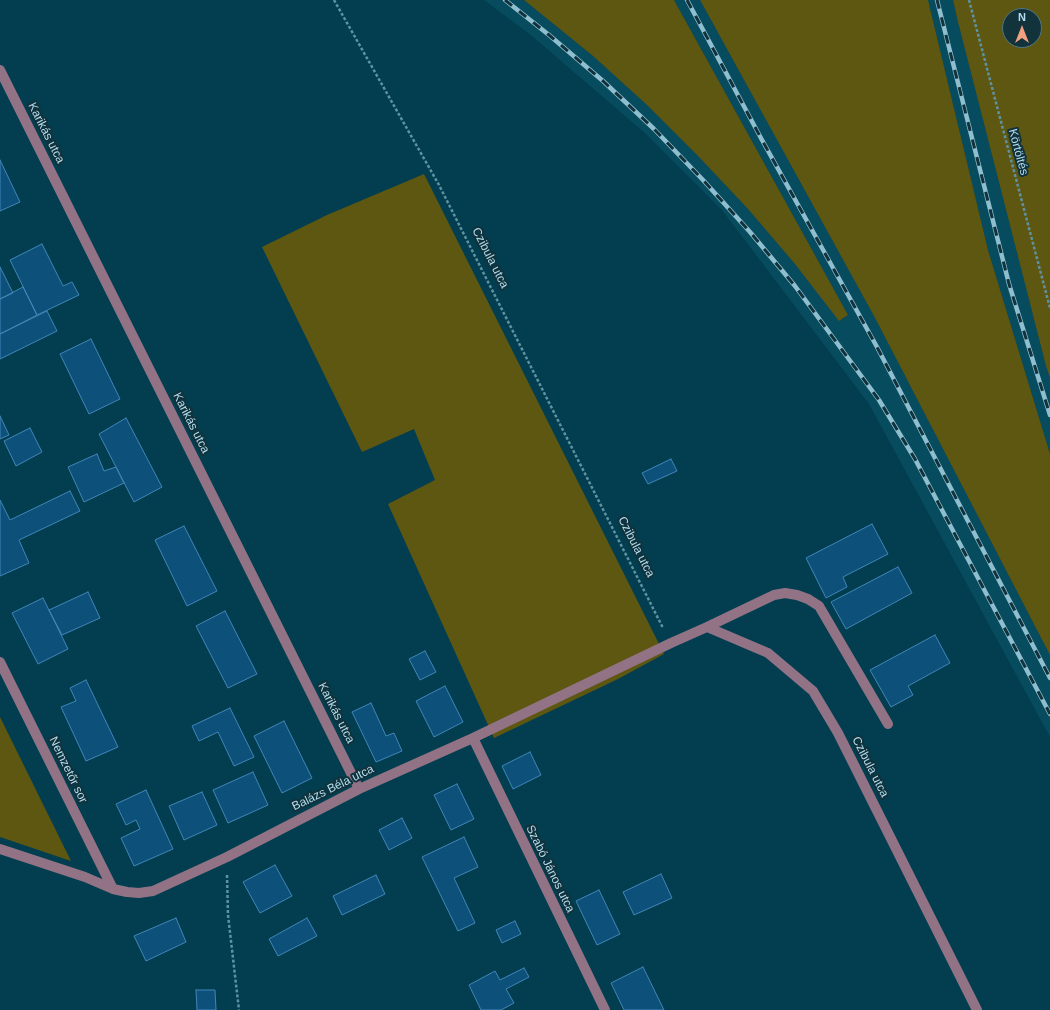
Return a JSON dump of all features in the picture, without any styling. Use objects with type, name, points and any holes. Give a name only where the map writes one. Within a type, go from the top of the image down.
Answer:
[{"type":"street","name":"Karikás utca","points":[[0,70],[359,789]]},
{"type":"street","points":[[671,643],[707,628],[774,595],[785,593],[808,599],[819,606],[888,724]]},
{"type":"street","name":"Czibula utca","points":[[707,628],[768,653],[813,691],[838,733],[977,1010]]},
{"type":"street","name":"Balázs Béla utca","points":[[0,849],[85,877],[113,889],[139,893],[153,892],[227,857],[359,789],[473,738],[671,643]]},
{"type":"street","name":"Nemzetőr sor","points":[[0,662],[113,889]]},
{"type":"street","name":"Szabó János utca","points":[[473,738],[605,1010]]},
{"type":"path","name":"Czibula utca","points":[[334,0],[439,185],[671,643]]},
{"type":"path","name":"Körtöltés","points":[[969,0],[1050,308]]},
{"type":"path","points":[[227,857],[228,915],[240,1010]]},
{"type":"shaded area","points":[[484,0],[524,0],[593,56],[647,105],[748,209],[795,264],[840,321],[848,315],[674,0],[700,0],[874,316],[1050,655],[1050,737],[869,404],[722,210],[646,134],[532,36]]},
{"type":"shaded area","points":[[524,0],[674,0],[848,315],[839,321],[795,264],[748,209],[698,156],[647,105],[593,56]]},
{"type":"shaded area","points":[[700,0],[928,0],[988,250],[1050,454],[1050,655],[874,316]]},
{"type":"shaded area","points":[[928,0],[953,0],[1050,378],[1050,454],[988,250]]},
{"type":"shaded area","points":[[953,0],[1050,0],[1050,378]]},
{"type":"shaded area","points":[[424,174],[664,654],[618,679],[494,738],[388,504],[435,480],[414,429],[362,452],[262,247],[327,215]]},
{"type":"shaded area","points":[[0,717],[71,861],[0,837]]},
{"type":"building","points":[[0,160],[20,202],[0,211]]},
{"type":"building","points":[[42,244],[63,286],[72,282],[79,295],[37,315],[10,260]]},
{"type":"building","points":[[0,267],[13,293],[0,299]]},
{"type":"building","points":[[23,287],[37,315],[0,334],[0,299]]},
{"type":"building","points":[[47,311],[57,331],[0,359],[0,334]]},
{"type":"building","points":[[91,339],[120,399],[89,414],[60,354]]},
{"type":"building","points":[[0,416],[9,435],[0,439]]},
{"type":"building","points":[[126,418],[162,487],[134,502],[99,434]]},
{"type":"building","points":[[30,428],[42,452],[16,466],[4,441]]},
{"type":"building","points":[[97,454],[104,471],[116,467],[124,483],[84,502],[68,467]]},
{"type":"building","points":[[671,459],[677,471],[648,484],[642,473]]},
{"type":"building","points":[[70,491],[80,511],[19,540],[29,563],[0,576],[0,500],[10,520]]},
{"type":"building","points":[[872,524],[888,554],[843,577],[847,587],[826,598],[806,558]]},
{"type":"building","points":[[184,526],[217,591],[187,606],[155,540]]},
{"type":"building","points":[[898,567],[912,593],[846,629],[831,602]]},
{"type":"building","points":[[88,592],[100,618],[62,635],[49,610]]},
{"type":"building","points":[[43,598],[68,649],[38,664],[12,613]]},
{"type":"building","points":[[225,611],[257,674],[228,688],[196,626]]},
{"type":"building","points":[[935,635],[950,663],[908,686],[913,695],[891,707],[870,670]]},
{"type":"building","points":[[425,651],[436,672],[420,680],[409,659]]},
{"type":"building","points":[[86,680],[118,747],[86,761],[61,707],[76,701],[70,688]]},
{"type":"building","points":[[445,686],[463,722],[434,737],[416,701]]},
{"type":"building","points":[[371,703],[386,736],[394,733],[402,751],[376,762],[352,712]]},
{"type":"building","points":[[230,708],[254,757],[234,766],[218,732],[199,741],[192,726]]},
{"type":"building","points":[[284,721],[312,778],[282,793],[254,736]]},
{"type":"building","points":[[530,752],[541,775],[513,789],[502,766]]},
{"type":"building","points":[[253,772],[268,805],[228,823],[213,790]]},
{"type":"building","points":[[457,784],[474,819],[451,830],[434,795]]},
{"type":"building","points":[[146,790],[173,849],[134,866],[121,838],[140,829],[136,820],[126,825],[116,804]]},
{"type":"building","points":[[202,792],[217,825],[184,840],[169,806]]},
{"type":"building","points":[[402,818],[412,838],[389,850],[379,830]]},
{"type":"building","points":[[464,837],[478,867],[454,878],[475,923],[458,931],[422,857]]},
{"type":"building","points":[[275,865],[292,896],[260,913],[243,882]]},
{"type":"building","points":[[661,874],[672,898],[634,915],[623,892]]},
{"type":"building","points":[[376,875],[385,894],[342,915],[333,896]]},
{"type":"building","points":[[599,890],[620,934],[597,945],[576,901]]},
{"type":"building","points":[[176,918],[186,942],[146,961],[134,936]]},
{"type":"building","points":[[307,918],[317,936],[278,956],[269,939]]},
{"type":"building","points":[[515,921],[521,934],[502,943],[496,930]]},
{"type":"building","points":[[643,967],[664,1010],[624,1010],[611,983]]},
{"type":"building","points":[[524,968],[529,977],[506,989],[514,1003],[501,1010],[481,1010],[469,985],[495,971],[500,980]]},
{"type":"building","points":[[196,990],[215,990],[216,1010],[197,1010]]},
{"type":"railway","points":[[505,0],[603,81],[654,129],[750,232],[795,286],[879,400],[915,459],[1050,714]]},
{"type":"railway","points":[[687,0],[762,140],[877,347],[1050,678]]},
{"type":"railway","points":[[937,0],[1009,284],[1050,415]]}]
